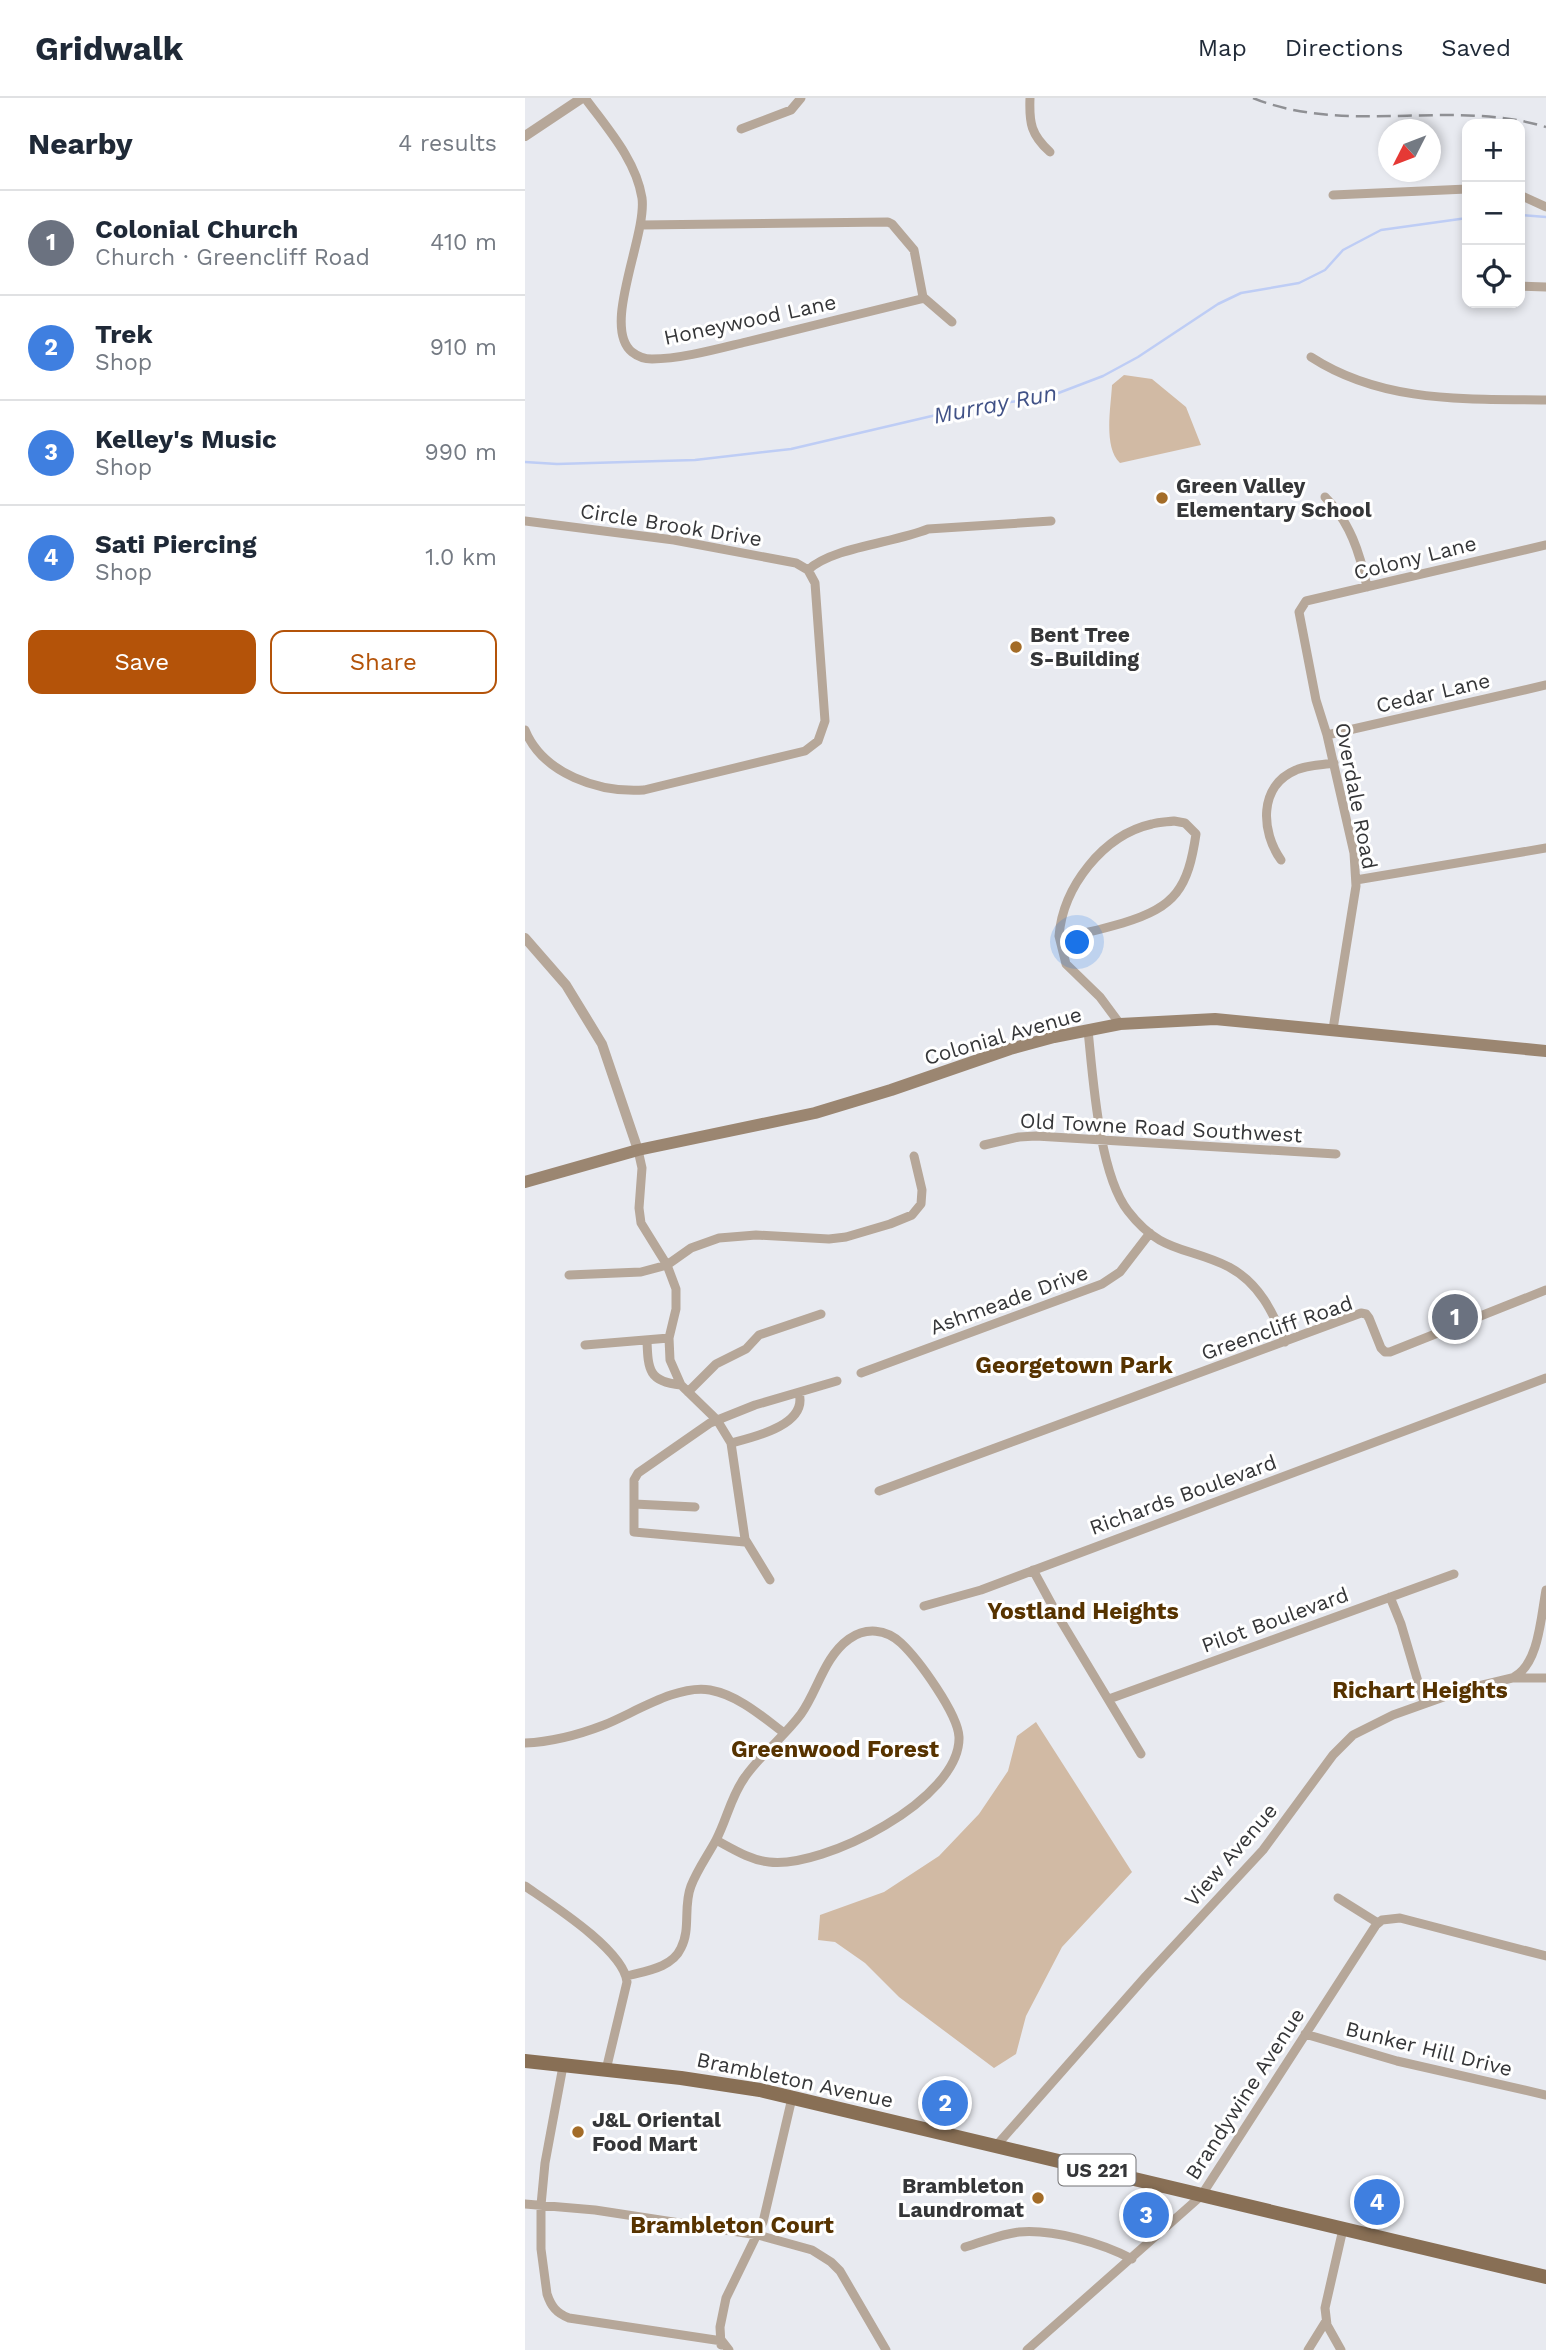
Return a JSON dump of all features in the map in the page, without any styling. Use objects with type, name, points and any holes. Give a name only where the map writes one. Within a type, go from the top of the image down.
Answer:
[{"type":"main road","name":"Colonial Avenue","points":[[525,1182],[638,1150],[815,1113],[1010,1049],[1120,1024],[1215,1019],[1546,1051]]},
{"type":"main road","name":"US 221","points":[[525,2062],[606,2070]]},
{"type":"main road","name":"Brambleton Avenue","points":[[606,2070],[724,2084],[792,2098],[1546,2277]]},
{"type":"street","points":[[525,136],[583,98]]},
{"type":"street","name":"Honeywood Lane","points":[[583,98],[629,160],[642,201],[641,225],[623,305],[621,327],[627,347],[633,352],[647,358],[708,351],[923,297]]},
{"type":"street","points":[[741,129],[791,110],[801,98]]},
{"type":"street","points":[[1030,98],[1030,119],[1034,133],[1050,152]]},
{"type":"street","points":[[1333,195],[1462,189]]},
{"type":"street","points":[[1525,196],[1546,206]]},
{"type":"street","points":[[641,225],[888,222],[914,250],[923,297],[952,323]]},
{"type":"street","points":[[1525,286],[1546,287]]},
{"type":"street","points":[[1311,357],[1359,382],[1401,393],[1463,399],[1546,400]]},
{"type":"street","points":[[1325,497],[1350,531],[1367,587]]},
{"type":"street","name":"Circle Brook Drive","points":[[525,521],[674,540],[796,562],[808,570]]},
{"type":"street","points":[[525,730],[540,754],[563,772],[614,790],[629,791],[644,790],[763,762],[812,747],[822,735],[825,721],[815,583],[808,570],[828,557],[912,536],[928,529],[1051,521]]},
{"type":"street","name":"Colony Lane","points":[[1299,612],[1305,601],[1546,545]]},
{"type":"street","name":"Overdale Road","points":[[1299,612],[1354,853],[1356,880],[1333,1029]]},
{"type":"street","name":"Cedar Lane","points":[[1327,735],[1546,685]]},
{"type":"street","points":[[1281,860],[1269,840],[1267,830],[1266,809],[1273,789],[1294,771],[1334,763]]},
{"type":"street","points":[[1059,936],[1105,929],[1161,909],[1183,884],[1196,834],[1191,826],[1174,821],[1151,824],[1108,846],[1087,867],[1072,892],[1060,924],[1059,936],[1066,964],[1100,997],[1120,1024]]},
{"type":"street","points":[[1356,880],[1546,848]]},
{"type":"street","points":[[525,938],[566,985],[602,1044],[638,1150],[642,1183],[640,1217],[673,1278],[677,1300],[669,1338],[670,1360],[685,1388],[717,1420],[731,1443],[745,1542],[770,1580]]},
{"type":"street","points":[[1088,1030],[1103,1141],[1113,1182],[1120,1198],[1133,1217],[1150,1233],[1175,1249],[1229,1267],[1241,1275],[1266,1300],[1285,1342]]},
{"type":"street","name":"Old Towne Road Southwest","points":[[984,1145],[1035,1136],[1336,1154]]},
{"type":"street","points":[[569,1275],[641,1272],[667,1265],[691,1248],[719,1238],[756,1235],[829,1239],[867,1231],[917,1211],[922,1200],[914,1156]]},
{"type":"street","name":"Ashmeade Drive","points":[[861,1373],[1102,1284],[1120,1272],[1150,1233]]},
{"type":"street","name":"Greencliff Road","points":[[879,1491],[1366,1314],[1381,1348],[1390,1352],[1546,1290]]},
{"type":"street","points":[[685,1388],[716,1364],[746,1349],[764,1333],[821,1314]]},
{"type":"street","points":[[585,1345],[669,1338]]},
{"type":"street","points":[[647,1341],[647,1364],[653,1375],[661,1381],[685,1388]]},
{"type":"street","name":"Richards Boulevard","points":[[924,1606],[957,1598],[1546,1378]]},
{"type":"street","points":[[745,1542],[634,1532],[634,1480],[638,1473],[717,1420],[755,1405],[837,1381]]},
{"type":"street","points":[[731,1443],[784,1423],[799,1409],[799,1393]]},
{"type":"street","points":[[634,1504],[695,1507]]},
{"type":"street","points":[[1033,1570],[1142,1754]]},
{"type":"street","name":"Pilot Boulevard","points":[[1108,1699],[1454,1574]]},
{"type":"street","points":[[1512,1678],[1522,1672],[1532,1657],[1546,1590]]},
{"type":"street","points":[[1390,1597],[1401,1624],[1424,1702]]},
{"type":"street","points":[[627,1976],[659,1967],[681,1950],[685,1938],[686,1908],[691,1885],[716,1840],[739,1786],[804,1709],[820,1676],[839,1648],[856,1635],[875,1630],[891,1635],[901,1643],[941,1696],[958,1729],[955,1757],[940,1781],[908,1812],[879,1831],[811,1857],[771,1863],[744,1855],[716,1840]]},
{"type":"street","name":"View Avenue","points":[[996,2146],[1146,1976],[1263,1850],[1342,1745],[1363,1728],[1424,1702],[1512,1678],[1546,1678]]},
{"type":"street","points":[[525,1743],[563,1739],[671,1696],[698,1689],[719,1692],[735,1699],[784,1733]]},
{"type":"street","points":[[525,1886],[593,1936],[627,1976],[606,2070]]},
{"type":"street","points":[[1338,1898],[1378,1923],[1400,1918],[1546,1956]]},
{"type":"street","name":"Brandywine Avenue","points":[[1027,2350],[1201,2196],[1370,1931],[1378,1923]]},
{"type":"street","name":"Bunker Hill Drive","points":[[1305,2035],[1409,2064],[1546,2095]]},
{"type":"street","points":[[563,2066],[545,2163],[541,2206],[541,2249],[550,2303],[561,2315],[721,2346],[729,2350]]},
{"type":"street","points":[[721,2346],[720,2327],[726,2298],[758,2235],[792,2098]]},
{"type":"street","points":[[525,2204],[595,2210],[758,2235],[799,2245],[831,2262],[851,2287],[886,2350]]},
{"type":"street","points":[[1341,2350],[1326,2322],[1325,2308],[1343,2229]]},
{"type":"street","points":[[965,2247],[1006,2234],[1032,2232],[1098,2244],[1132,2259]]},
{"type":"street","points":[[1308,2350],[1326,2322]]},
{"type":"shaded area","points":[[1124,375],[1152,379],[1186,407],[1201,445],[1120,463],[1111,447],[1110,415],[1112,385]]},
{"type":"shaded area","points":[[1036,1722],[1132,1872],[1062,1947],[1026,2016],[1016,2054],[994,2068],[899,1997],[865,1963],[835,1942],[818,1940],[820,1915],[884,1892],[939,1856],[979,1814],[1008,1771],[1017,1736]]},
{"type":"waterway","name":"Murray Run","points":[[1525,215],[1546,217]]},
{"type":"waterway","name":"Murray Run","points":[[525,462],[557,464],[695,460],[791,449],[966,408],[1048,397],[1103,376],[1138,357],[1218,304],[1241,293],[1299,283],[1325,270],[1343,250],[1381,230],[1462,219]]},
{"type":"railway","points":[[1253,98],[1289,109],[1325,114],[1473,116],[1510,119],[1546,127]]},
{"type":"place","name":"Green Valley Elementary School","points":[[1162,498]]},
{"type":"place","name":"Bent Tree S-Building","points":[[1016,647]]},
{"type":"place","name":"Colonial Church","points":[[1455,1317]]},
{"type":"place","name":"Trek","points":[[945,2103]]},
{"type":"place","name":"J&L Oriental Food Mart","points":[[578,2132]]},
{"type":"place","name":"Brambleton Laundromat","points":[[1038,2198]]},
{"type":"place","name":"Sati Piercing","points":[[1377,2202]]},
{"type":"place","name":"Kelley's Music","points":[[1146,2215]]},
{"type":"district","name":"Georgetown Park","points":[[1074,1365]]},
{"type":"district","name":"Yostland Heights","points":[[1083,1611]]},
{"type":"district","name":"Richart Heights","points":[[1420,1690]]},
{"type":"district","name":"Greenwood Forest","points":[[835,1749]]},
{"type":"district","name":"Brambleton Court","points":[[732,2225]]}]
